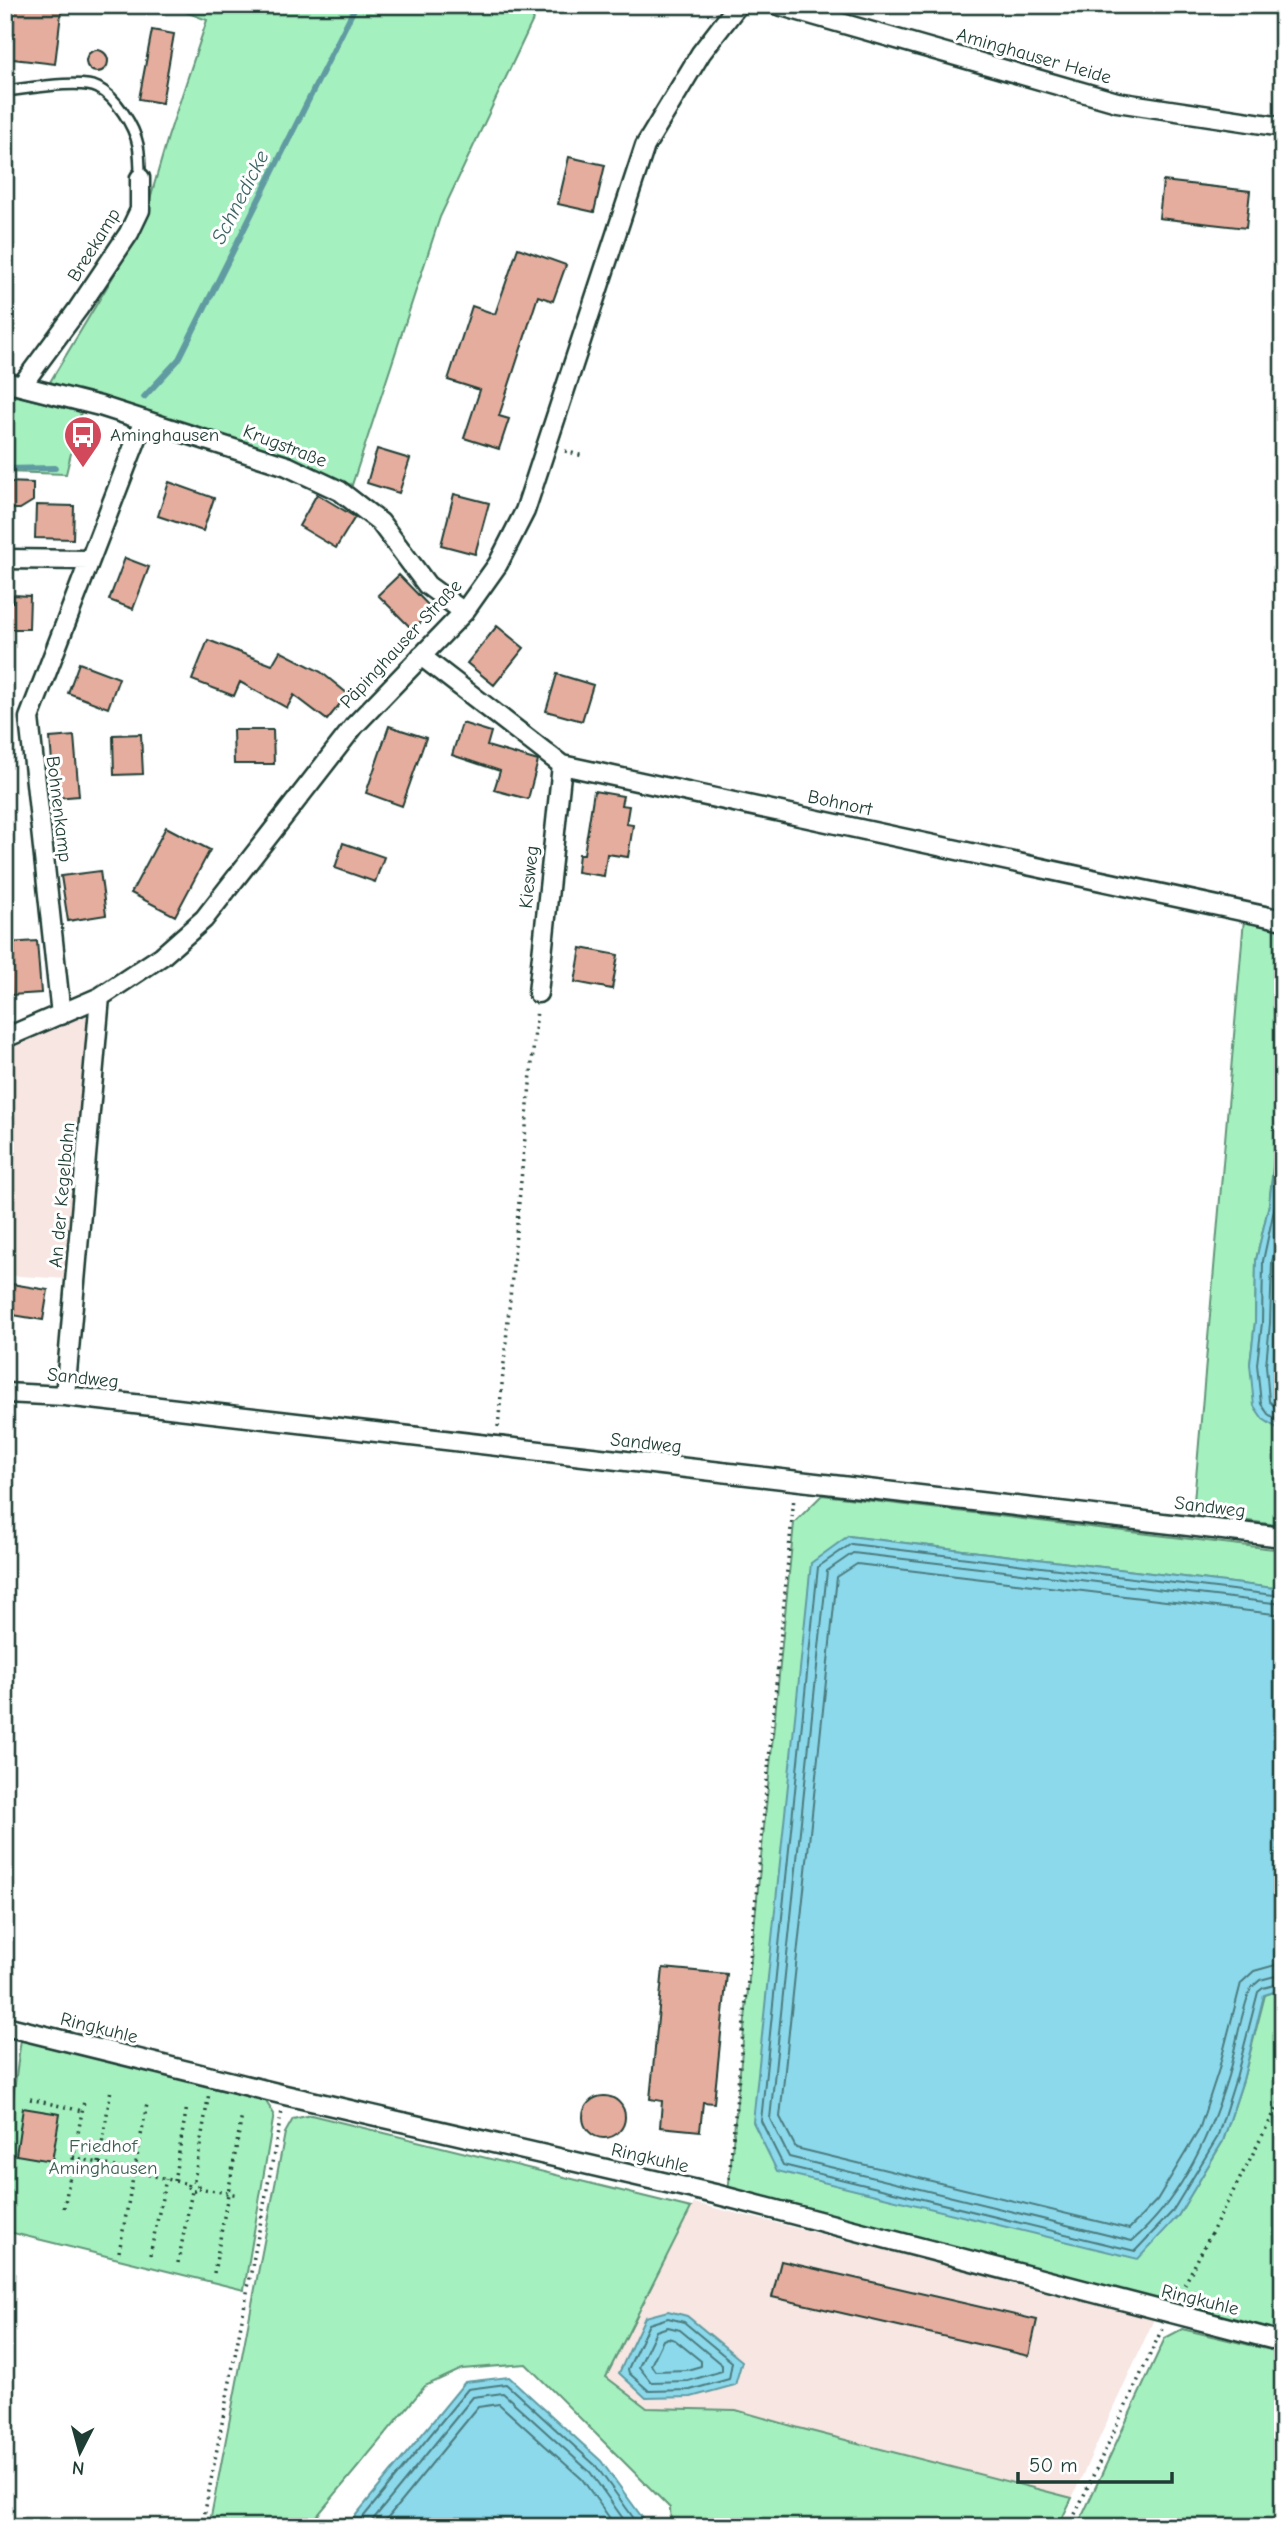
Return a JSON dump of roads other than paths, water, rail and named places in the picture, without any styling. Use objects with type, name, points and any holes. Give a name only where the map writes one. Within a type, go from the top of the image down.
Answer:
[{"type":"street","name":"Päpinghauser Straße","points":[[5,1038],[100,998],[162,956],[204,919],[355,725],[464,612],[498,564],[525,511],[645,146],[701,53],[738,5]]},
{"type":"street","name":"Aminghauser Heide","points":[[778,5],[1116,102],[1283,127]]},
{"type":"street","name":"Breekamp","points":[[14,383],[78,309],[129,233],[140,210],[141,178]]},
{"type":"street","name":"Krugstraße","points":[[14,383],[144,420],[287,466],[340,491],[380,522],[427,585],[464,612]]},
{"type":"street","name":"Bohnenkamp","points":[[61,1015],[29,718],[144,420]]},
{"type":"street","points":[[5,559],[89,560]]},
{"type":"street","name":"Bohnort","points":[[421,656],[562,765],[1283,920]]},
{"type":"street","name":"Kiesweg","points":[[538,993],[562,765]]},
{"type":"street","name":"An der Kegelbahn","points":[[65,1396],[100,998]]},
{"type":"street","name":"Sandweg","points":[[5,1393],[65,1396],[1283,1537]]},
{"type":"street","name":"Ringkuhle","points":[[5,2026],[285,2095],[727,2197],[1283,2342]]},
{"type":"lane","name":"Breekamp","points":[[5,91],[71,84],[97,87],[127,119],[137,143],[141,178]]},
{"type":"water","points":[[1283,1027],[1283,1432],[1263,1419],[1254,1406],[1250,1364],[1255,1322],[1256,1260],[1269,1204],[1277,1141]]},
{"type":"water","points":[[848,1536],[1283,1589],[1283,1989],[1264,1995],[1243,2080],[1223,2141],[1178,2216],[1138,2259],[777,2171],[753,2122],[811,1563]]},
{"type":"water","points":[[668,2311],[687,2316],[742,2361],[735,2385],[691,2397],[646,2398],[619,2373],[645,2317]]},
{"type":"water","points":[[509,2377],[601,2461],[649,2527],[346,2527],[465,2382]]},
{"type":"waterway","name":"Schnedicke","points":[[144,397],[179,359],[356,5]]},
{"type":"waterway","name":"Schnedicke","points":[[5,469],[55,468]]},
{"type":"place","name":"Aminghausen","points":[[83,469]]},
{"type":"park label","name":"Friedhof Aminghausen","points":[[103,2157]]}]
